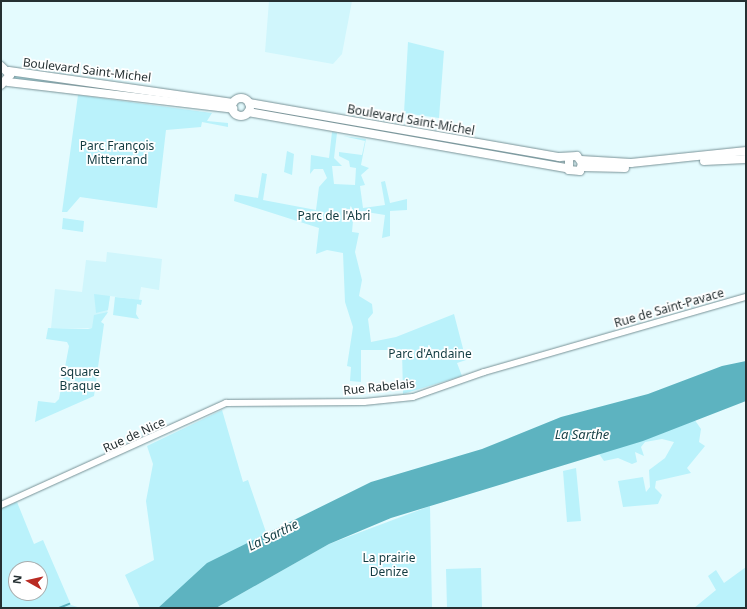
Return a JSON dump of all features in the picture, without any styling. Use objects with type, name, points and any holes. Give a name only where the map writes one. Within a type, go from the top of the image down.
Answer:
[{"type":"main road","points":[[1,66],[9,71],[4,84]]},
{"type":"main road","name":"Boulevard Saint-Michel","points":[[9,71],[233,106]]},
{"type":"main road","name":"Boulevard Saint-Michel","points":[[4,84],[233,106]]},
{"type":"main road","points":[[240,98],[248,108],[240,116],[233,106],[240,98]]},
{"type":"main road","name":"Boulevard Saint-Michel","points":[[248,108],[569,158],[582,164],[574,172],[567,168],[248,108]]},
{"type":"main road","points":[[582,164],[605,169],[694,159],[746,151]]},
{"type":"main road","points":[[567,168],[569,158]]},
{"type":"main road","points":[[694,159],[746,159]]},
{"type":"street","name":"Rue de Saint-Pavace","points":[[599,340],[746,297]]},
{"type":"street","name":"Rue Rabelais","points":[[226,403],[364,402],[413,397],[599,340]]},
{"type":"street","name":"Rue de Nice","points":[[1,505],[226,403]]},
{"type":"shaded area","points":[[269,1],[352,1],[342,54],[333,64],[265,52]]},
{"type":"shaded area","points":[[107,252],[162,259],[159,290],[141,287],[139,300],[110,296],[107,314],[92,328],[51,328],[55,289],[82,292],[86,260],[106,262]]},
{"type":"green space","points":[[408,42],[444,51],[439,118],[404,113]]},
{"type":"green space","points":[[11,74],[75,84],[22,81],[11,78]]},
{"type":"green space","name":"Parc François Mitterrand","points":[[78,95],[212,113],[207,121],[228,123],[228,127],[202,122],[201,127],[166,130],[157,208],[80,197],[67,212],[62,212]]},
{"type":"green space","points":[[254,108],[556,159],[556,163]]},
{"type":"green space","points":[[332,132],[337,133],[334,158],[342,166],[332,166],[334,184],[355,185],[356,168],[350,167],[349,161],[339,156],[339,152],[362,155],[365,141],[343,136],[366,139],[361,165],[369,168],[361,175],[365,185],[360,186],[363,208],[385,205],[381,182],[385,181],[390,203],[407,199],[407,210],[390,211],[390,236],[382,238],[385,215],[354,210],[352,232],[359,233],[355,252],[362,280],[359,296],[372,304],[373,313],[368,319],[371,342],[396,337],[454,314],[466,360],[457,363],[462,376],[403,394],[402,350],[361,350],[361,382],[350,381],[351,367],[347,366],[353,327],[345,302],[343,253],[327,250],[316,254],[319,228],[234,201],[235,194],[258,198],[262,173],[267,174],[263,200],[316,210],[319,187],[327,178],[323,169],[314,169],[310,174],[311,155],[329,158]]},
{"type":"green space","points":[[287,151],[294,154],[292,175],[284,172]]},
{"type":"green space","points":[[63,218],[84,221],[83,232],[62,229]]},
{"type":"green space","points":[[94,294],[110,296],[108,310],[96,313]]},
{"type":"green space","points":[[115,297],[142,300],[141,305],[137,304],[136,314],[139,319],[113,315]]},
{"type":"green space","name":"Square Braque","points":[[108,312],[101,322],[104,324],[94,396],[35,422],[38,401],[55,403],[59,399],[69,346],[67,342],[46,339],[48,328],[92,328],[94,315]]},
{"type":"green space","points":[[222,410],[243,482],[248,480],[267,535],[208,563],[158,608],[140,608],[125,575],[154,560],[146,501],[153,464],[147,446]]},
{"type":"green space","points":[[692,416],[701,429],[699,442],[705,446],[687,468],[691,473],[656,481],[655,488],[662,495],[658,504],[623,507],[618,481],[643,477],[646,492],[650,487],[649,470],[665,458],[674,442],[662,439],[645,442],[641,447],[644,456],[635,452],[637,462],[632,464],[618,458],[604,461],[597,451]]},
{"type":"green space","points":[[576,468],[581,521],[567,522],[563,471]]},
{"type":"green space","points":[[17,502],[34,544],[43,540],[71,605],[81,608],[1,608],[1,508]]},
{"type":"green space","name":"La prairie Denize","points":[[430,506],[432,608],[216,608],[329,544]]},
{"type":"green space","points":[[746,567],[746,608],[694,608],[716,590],[708,576],[716,570],[724,583]]},
{"type":"green space","points":[[481,568],[482,608],[447,608],[446,569]]},
{"type":"water","name":"La Sarthe","points":[[746,361],[746,401],[643,441],[391,518],[329,544],[216,608],[158,608],[207,563],[371,482],[482,449],[561,417],[648,394],[722,366]]},
{"type":"waterway","points":[[59,608],[69,604]]},
{"type":"park label","name":"Parc de l'Abri","points":[[334,216]]},
{"type":"park label","name":"Parc d'Andaine","points":[[430,354]]}]
